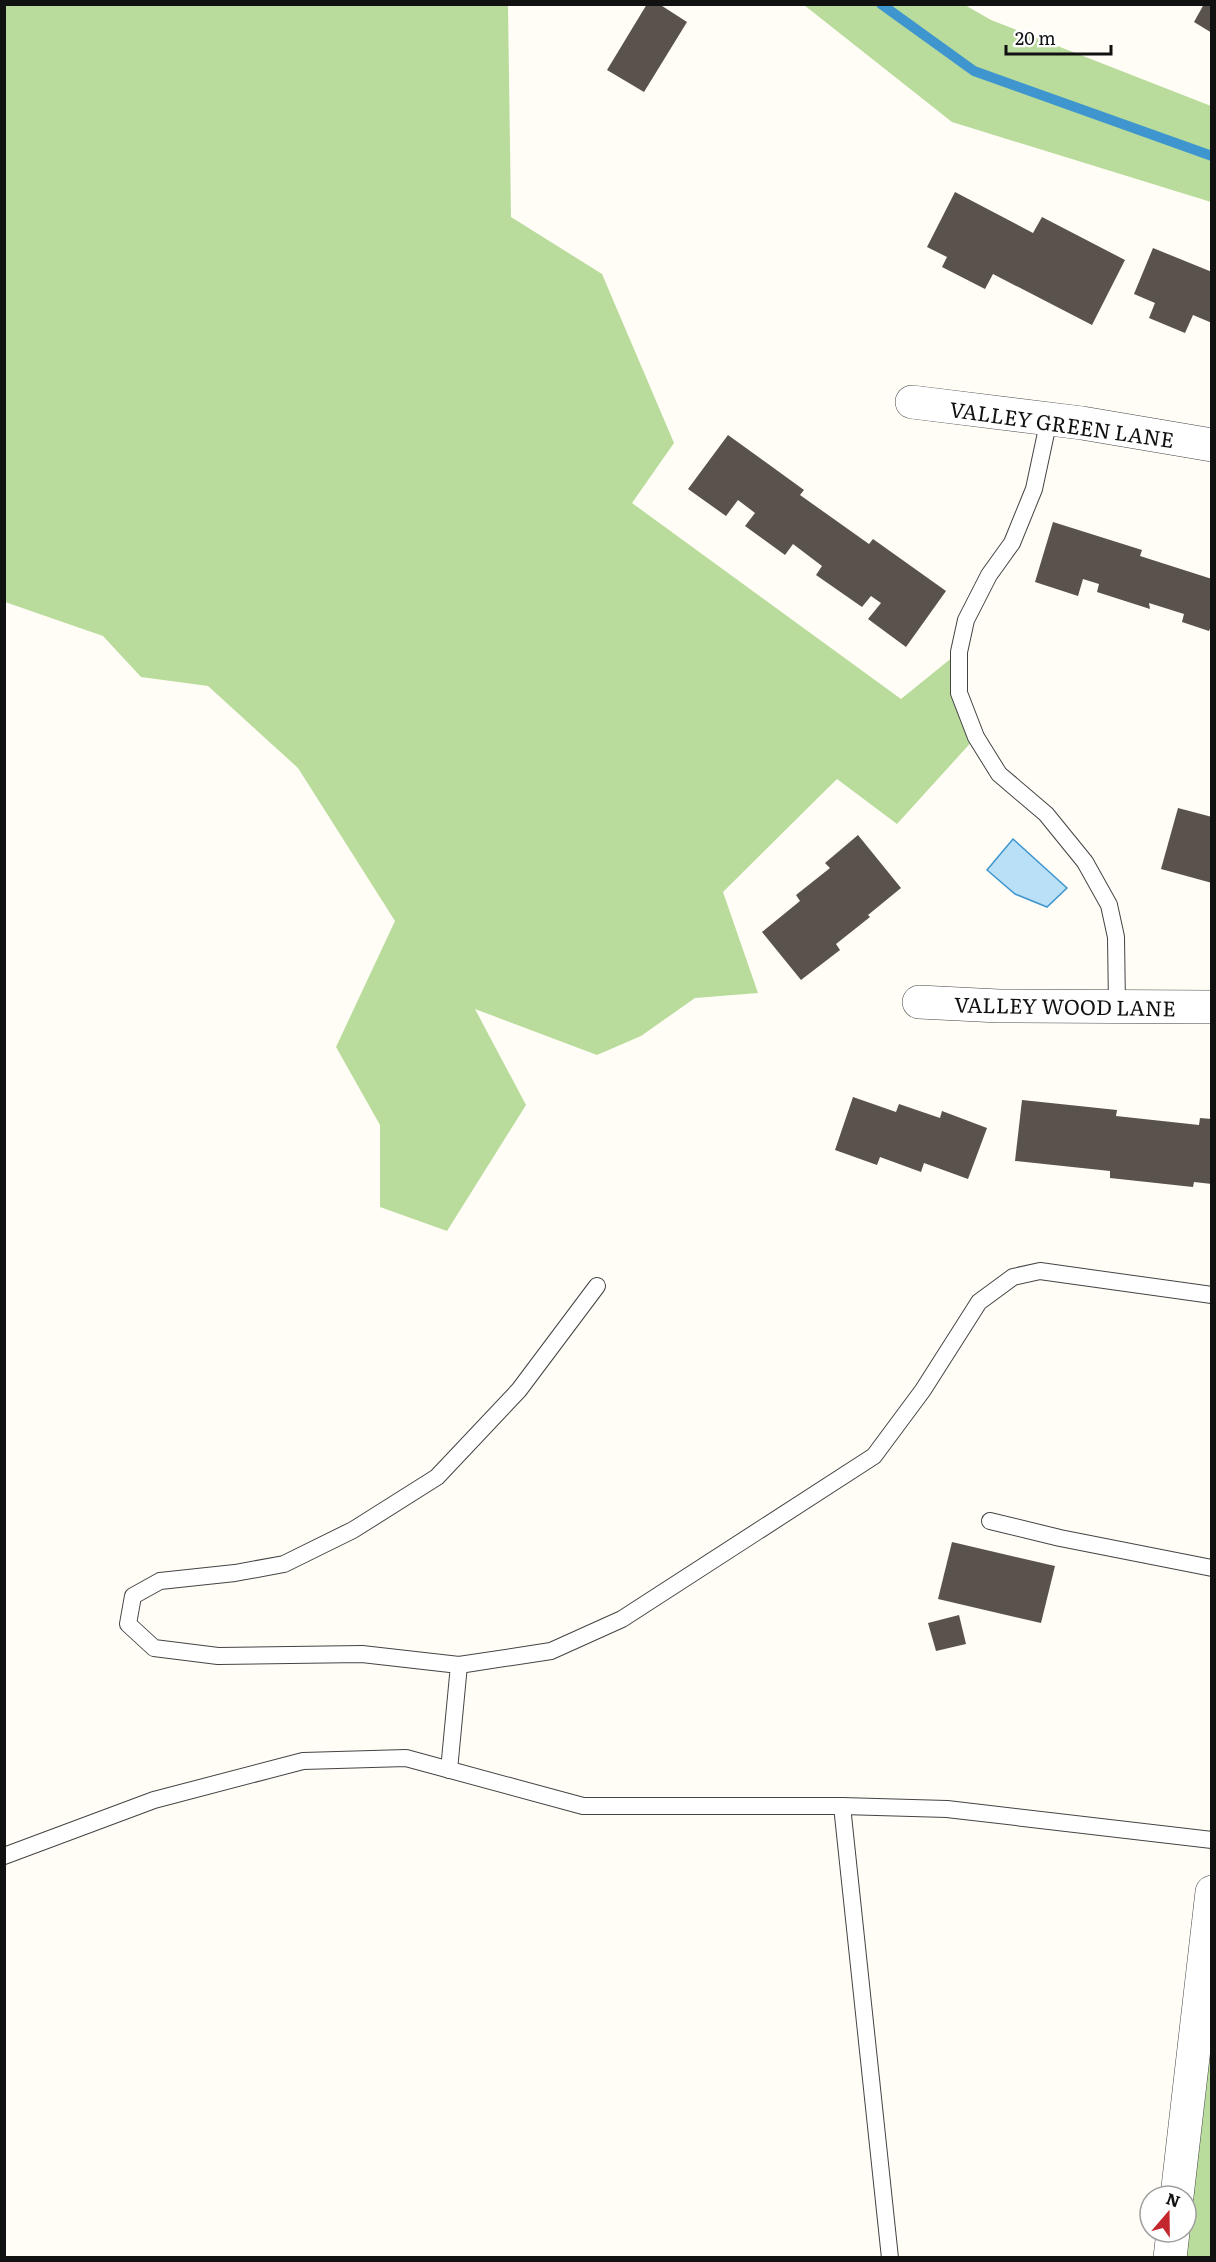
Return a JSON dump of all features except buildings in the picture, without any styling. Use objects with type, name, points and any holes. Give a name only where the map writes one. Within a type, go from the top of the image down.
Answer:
[{"type":"street","name":"VALLEY GREEN LANE","points":[[912,402],[1049,419],[1212,445]]},
{"type":"street","name":"VALLEY WOOD LANE","points":[[919,1002],[999,1006],[1212,1007]]},
{"type":"street","points":[[1178,2184],[1212,1893]]},
{"type":"lane","points":[[1049,419],[1034,489],[1012,543],[989,575],[966,620],[959,652],[959,693],[976,737],[999,774],[1046,814],[1085,862],[1109,904],[1116,937],[1117,1006]]},
{"type":"lane","points":[[597,1286],[519,1390],[437,1477],[353,1530],[284,1564],[235,1573],[160,1581],[133,1596],[128,1624],[154,1648],[218,1656],[362,1654],[459,1665],[551,1651],[622,1619],[874,1456],[923,1390],[979,1302],[1013,1278],[1040,1271],[1212,1295]]},
{"type":"lane","points":[[990,1521],[1060,1538],[1212,1568]]},
{"type":"lane","points":[[449,1770],[459,1665]]},
{"type":"lane","points":[[4,1856],[154,1800],[303,1761],[406,1758],[583,1806],[842,1806],[947,1809],[1212,1840]]},
{"type":"lane","points":[[842,1806],[890,2258]]},
{"type":"green space","points":[[5,5],[508,5],[511,217],[602,274],[674,443],[632,503],[901,699],[959,652],[976,737],[897,824],[837,779],[723,892],[758,993],[695,998],[641,1036],[597,1055],[475,1009],[526,1105],[447,1231],[380,1207],[380,1125],[336,1047],[395,921],[298,768],[208,686],[141,677],[103,636],[5,602]]},
{"type":"green space","points":[[804,5],[965,5],[991,20],[1211,106],[1211,202],[952,122]]},
{"type":"green space","points":[[1211,1892],[1211,2257],[1170,2258],[1179,2244],[1198,2244],[1198,2184],[1187,2184]]},
{"type":"water","points":[[1013,839],[1067,888],[1047,907],[1015,894],[987,870]]},
{"type":"waterway","points":[[881,4],[974,71],[1212,156]]}]
